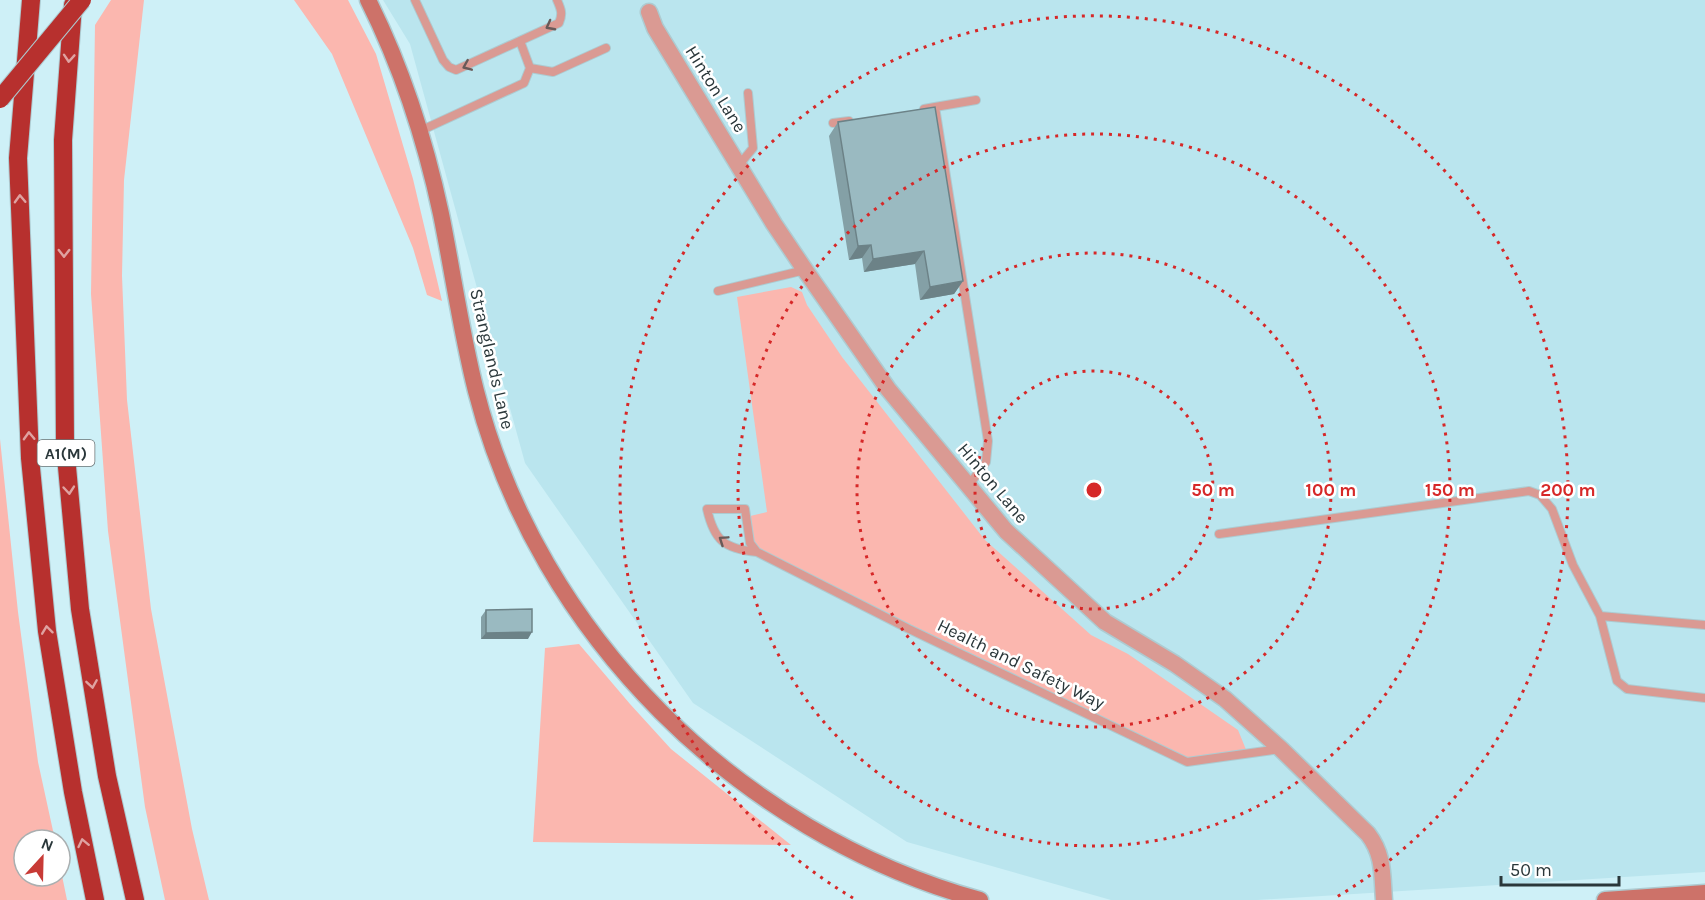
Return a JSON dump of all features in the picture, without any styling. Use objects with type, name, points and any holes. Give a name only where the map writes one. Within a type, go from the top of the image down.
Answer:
[{"type":"highway","name":"A1(M)","points":[[31,0],[18,158],[30,458],[47,631],[73,792],[96,900]]},
{"type":"highway","name":"A1(M)","points":[[73,0],[63,140],[65,445],[80,609],[107,776],[135,900]]},
{"type":"highway","points":[[0,99],[82,0]]},
{"type":"main road","name":"Stranglands Lane","points":[[368,0],[398,65],[420,131],[441,214],[468,355],[489,433],[520,512],[561,587],[585,623],[632,681],[668,720],[732,776],[767,801],[831,840],[878,864],[980,900]]},
{"type":"main road","points":[[1605,900],[1705,893]]},
{"type":"street","name":"Hinton Lane","points":[[648,6],[655,28],[774,224],[888,389],[1006,531],[1106,622],[1175,664],[1225,699],[1281,749],[1368,834],[1381,858],[1384,900]]},
{"type":"lane","points":[[415,0],[443,60],[449,68],[456,70],[559,23],[562,16],[556,0]]},
{"type":"lane","points":[[420,131],[524,83],[530,68],[520,41]]},
{"type":"lane","points":[[530,68],[553,72],[606,48]]},
{"type":"lane","points":[[739,165],[753,148],[748,93]]},
{"type":"lane","points":[[913,111],[976,100]]},
{"type":"lane","points":[[935,107],[988,441],[986,462],[969,485]]},
{"type":"lane","points":[[833,123],[856,120]]},
{"type":"lane","points":[[718,291],[805,270]]},
{"type":"lane","points":[[1219,534],[1529,491],[1540,495],[1552,509],[1573,565],[1600,616],[1617,681],[1627,689],[1705,698]]},
{"type":"lane","name":"Health and Safety Way","points":[[757,552],[750,543],[745,509],[706,509],[718,538],[740,550],[757,552],[909,629],[1187,762],[1281,749]]},
{"type":"lane","points":[[1600,616],[1705,625]]},
{"type":"shaded area","points":[[111,0],[144,0],[124,180],[122,276],[127,400],[151,609],[192,829],[209,900],[165,900],[145,807],[108,531],[91,294],[95,25]]},
{"type":"shaded area","points":[[294,0],[348,0],[376,54],[413,179],[442,301],[427,295],[413,248],[332,54]]},
{"type":"shaded area","points":[[383,0],[1705,0],[1705,872],[1257,900],[1111,900],[907,842],[693,703],[525,463],[410,44]]},
{"type":"shaded area","points":[[791,287],[802,292],[807,305],[842,357],[985,540],[1091,635],[1128,654],[1238,730],[1247,752],[1187,762],[757,552],[746,517],[767,512],[737,297]]},
{"type":"shaded area","points":[[0,439],[18,612],[38,762],[52,828],[12,828],[12,888],[65,888],[67,900],[0,900]]},
{"type":"shaded area","points":[[579,644],[671,749],[791,845],[533,842],[545,648]]},
{"type":"building","points":[[935,107],[963,281],[930,287],[924,251],[873,259],[871,245],[858,246],[838,122]]},
{"type":"building","points":[[532,609],[532,632],[486,633],[486,610]]}]
